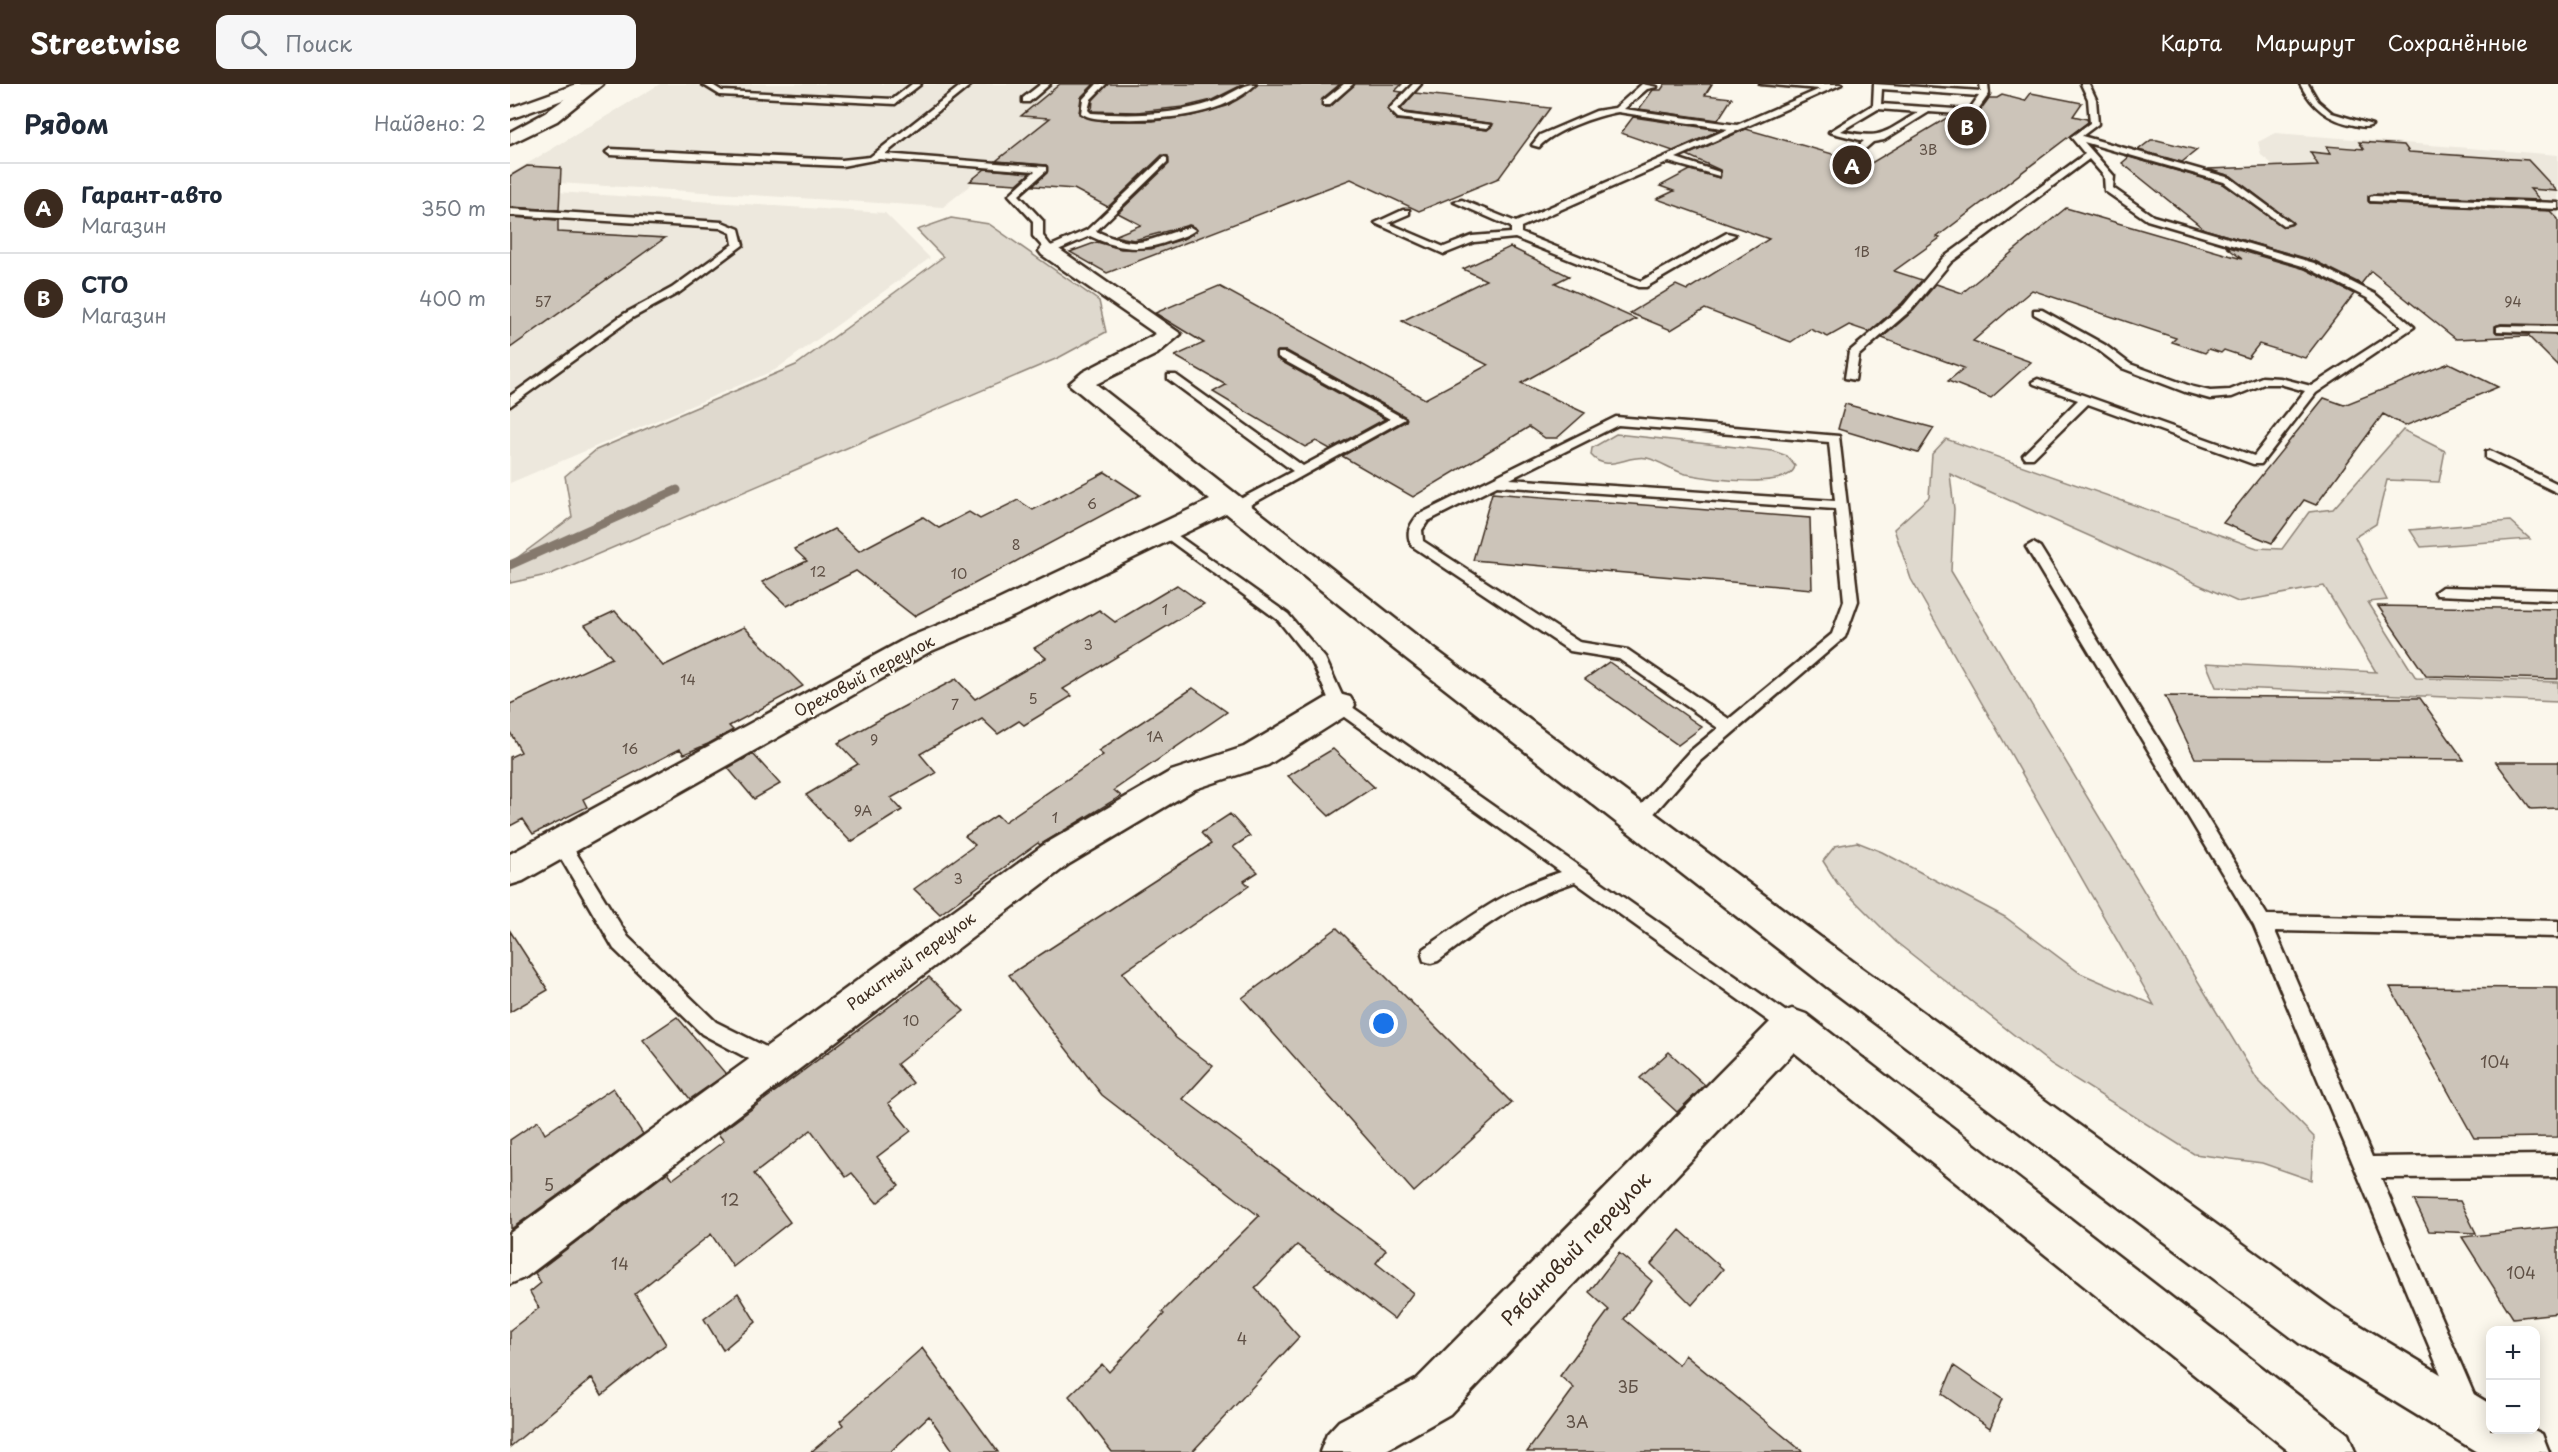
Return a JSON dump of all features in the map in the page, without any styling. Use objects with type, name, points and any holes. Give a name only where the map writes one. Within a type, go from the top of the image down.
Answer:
[{"type":"street","points":[[510,114],[594,84]]},
{"type":"street","points":[[510,139],[551,117],[594,84]]},
{"type":"street","points":[[1049,251],[1170,334],[1158,345],[1094,374],[1081,384],[1405,642],[1637,821],[2316,1326],[2524,1452]]},
{"type":"street","name":"Ореховый переулок","points":[[510,870],[918,645],[1004,609],[1232,504]]},
{"type":"street","name":"Ракитный переулок","points":[[510,1261],[1057,854],[1183,780],[1256,756],[1339,705]]},
{"type":"street","points":[[1792,1027],[2330,1452]]},
{"type":"street","name":"Рябиновый переулок","points":[[1345,1452],[1357,1439],[1433,1397],[1792,1027]]},
{"type":"lane","points":[[706,84],[720,93],[895,102],[917,84]]},
{"type":"lane","points":[[877,156],[968,84]]},
{"type":"lane","points":[[1026,100],[1046,84]]},
{"type":"lane","points":[[1102,84],[1091,93],[1083,105],[1084,111],[1089,115],[1176,114],[1197,110],[1240,95],[1252,84]]},
{"type":"lane","points":[[1326,103],[1349,84]]},
{"type":"lane","points":[[1417,84],[1393,109],[1401,116],[1487,125]]},
{"type":"lane","points":[[1495,84],[1504,84]]},
{"type":"lane","points":[[1764,84],[1834,86]]},
{"type":"lane","points":[[1927,110],[1881,138],[1870,140],[1833,132],[1877,106],[1971,113],[1985,94],[1984,84]]},
{"type":"lane","points":[[2075,137],[2094,124],[2092,99],[2085,84]]},
{"type":"lane","points":[[2304,84],[2311,99],[2329,116],[2368,125]]},
{"type":"lane","points":[[1877,106],[1878,85],[1985,94]]},
{"type":"lane","points":[[1618,110],[1645,86],[1653,87]]},
{"type":"lane","points":[[1406,212],[1380,223],[1444,251],[1472,239],[1516,230],[1834,86]]},
{"type":"lane","points":[[1536,145],[1543,137],[1599,113],[1618,110],[1738,128]]},
{"type":"lane","points":[[2038,382],[2256,461],[2313,390],[2409,327],[2371,296],[2310,265],[2150,218],[2108,189],[2109,176],[2075,137]]},
{"type":"lane","points":[[2075,137],[2227,180],[2286,223]]},
{"type":"lane","points":[[1848,159],[1870,140]]},
{"type":"lane","points":[[610,152],[842,163],[877,156],[1043,169],[1014,195],[1038,221],[1038,236],[1049,251],[1090,232],[1164,160]]},
{"type":"lane","points":[[1851,378],[1853,354],[1908,307],[1947,260],[2090,154]]},
{"type":"lane","points":[[1669,159],[1716,174]]},
{"type":"lane","points":[[2373,199],[2558,206]]},
{"type":"lane","points":[[1459,202],[1516,230],[1642,285],[1730,235]]},
{"type":"lane","points":[[510,212],[722,225],[736,231],[738,245],[676,290],[628,316],[510,402]]},
{"type":"lane","points":[[1090,232],[1128,248],[1146,247],[1190,230]]},
{"type":"lane","points":[[2038,312],[2101,347],[2126,366],[2188,390],[2210,395],[2232,393],[2262,380],[2280,381],[2313,390]]},
{"type":"lane","points":[[2501,329],[2558,330]]},
{"type":"lane","points":[[1232,504],[1303,472],[1399,419],[1282,355]]},
{"type":"lane","points":[[1172,376],[1303,472]]},
{"type":"lane","points":[[2029,455],[2086,399]]},
{"type":"lane","points":[[1637,821],[1694,757],[1730,728],[1838,637],[1851,601],[1835,439],[1616,421],[1423,518],[1415,528],[1413,535],[1417,543],[1575,647],[1623,654],[1730,728]]},
{"type":"lane","points":[[2490,455],[2558,489]]},
{"type":"lane","points":[[1493,482],[1842,505]]},
{"type":"lane","points":[[1167,532],[1283,617],[1320,662],[1339,705],[1792,1027]]},
{"type":"lane","points":[[2033,548],[2262,923],[2473,1421]]},
{"type":"lane","points":[[2442,592],[2558,595]]},
{"type":"lane","points":[[561,843],[621,943],[709,1028],[775,1062]]},
{"type":"lane","points":[[1431,955],[1500,905],[1536,886],[1578,874]]},
{"type":"lane","points":[[2262,923],[2558,929]]},
{"type":"lane","points":[[2364,1168],[2558,1166]]},
{"type":"shaded area","points":[[660,84],[1096,84],[943,207],[510,180],[510,174]]},
{"type":"shaded area","points":[[2275,133],[2558,155],[2558,253],[2378,250],[2261,155],[2258,142]]},
{"type":"shaded area","points":[[510,189],[885,213],[930,258],[775,370],[510,483]]},
{"type":"shaded area","points":[[951,218],[989,224],[1099,301],[1106,332],[1058,358],[551,574],[510,583],[510,567],[513,561],[572,517],[565,476],[596,450],[796,365],[943,257],[917,230]]},
{"type":"shaded area","points":[[2403,430],[2445,451],[2439,482],[2387,480],[2376,524],[2355,537],[2387,600],[2368,602],[2416,678],[2558,682],[2558,702],[2216,687],[2206,663],[2376,672],[2324,586],[2238,602],[1950,474],[1954,509],[1951,571],[2257,1079],[2314,1137],[2311,1180],[2262,1163],[2194,1154],[2051,1064],[1896,942],[1837,883],[1823,861],[1835,846],[1857,842],[1882,852],[2005,917],[2080,973],[2154,1005],[1911,579],[1894,529],[1929,497],[1932,454],[1946,439],[2257,548],[2282,549],[2309,512],[2333,509]]},
{"type":"shaded area","points":[[1616,434],[1773,451],[1787,456],[1795,466],[1790,474],[1779,478],[1746,481],[1686,474],[1647,458],[1604,463],[1591,455],[1592,448]]},
{"type":"shaded area","points":[[2510,521],[2530,539],[2421,547],[2410,530]]},
{"type":"building","points":[[1060,84],[1094,84],[1081,97],[1079,114],[1103,121],[1153,121],[1191,116],[1227,106],[1258,84],[1340,84],[1322,99],[1323,107],[1330,107],[1355,84],[1402,84],[1395,91],[1402,92],[1387,109],[1396,120],[1487,130],[1493,124],[1404,112],[1401,109],[1415,93],[1550,108],[1499,178],[1419,211],[1351,179],[1107,273],[1070,252],[1097,242],[1121,249],[1151,249],[1186,238],[1197,230],[1189,225],[1134,240],[1114,236],[1141,225],[1118,213],[1169,164],[1168,156],[1162,155],[1108,207],[1074,189],[1033,186],[1047,173],[1046,165],[996,161],[1050,118],[1021,116]]},
{"type":"building","points":[[1108,84],[1244,84],[1212,100],[1183,107],[1137,112],[1092,111],[1093,100]]},
{"type":"building","points":[[1665,84],[1712,84],[1705,95],[1732,98],[1718,120],[1639,109],[1653,90],[1661,90]]},
{"type":"building","points":[[2031,93],[2082,103],[2073,116],[2087,119],[2088,122],[1937,237],[1940,238],[1894,271],[1922,280],[1902,303],[1869,332],[1849,325],[1828,337],[1810,329],[1791,342],[1705,309],[1671,330],[1630,313],[1676,285],[1687,290],[1769,239],[1657,199],[1674,191],[1660,186],[1690,170],[1720,178],[1720,170],[1687,155],[1746,129],[1843,157],[1845,163],[1855,161],[1868,165],[1950,116],[1976,116],[1989,98],[2002,95],[2025,101]]},
{"type":"building","points":[[1633,117],[1720,130],[1673,151],[1621,133]]},
{"type":"building","points":[[2151,140],[2197,150],[2182,162],[2138,150]]},
{"type":"building","points":[[2359,142],[2404,145],[2409,152],[2528,160],[2557,191],[2530,189],[2540,200],[2373,194],[2368,196],[2368,201],[2370,203],[2550,211],[2558,219],[2558,325],[2501,324],[2495,326],[2495,331],[2497,333],[2558,335],[2558,366],[2528,336],[2456,339],[2371,271],[2361,284],[2315,261],[2204,229],[2122,163],[2129,157],[2223,184],[2284,227],[2293,223],[2231,176],[2207,169],[2318,165],[2310,152],[2330,154],[2326,146],[2364,149]]},
{"type":"building","points":[[527,166],[561,168],[559,210],[510,207],[510,176]]},
{"type":"building","points":[[985,169],[1030,173],[1017,184],[970,181]]},
{"type":"building","points":[[2066,208],[2242,259],[2225,246],[2305,269],[2354,294],[2305,358],[2259,344],[2248,358],[2224,350],[2221,353],[2209,349],[2205,353],[2172,342],[2176,338],[2032,290],[1973,341],[2031,362],[1991,398],[1948,381],[1964,368],[1882,338],[1914,310],[1936,284],[1962,293]]},
{"type":"building","points":[[510,217],[558,220],[558,232],[665,238],[510,348]]},
{"type":"building","points":[[1510,247],[1569,276],[1555,283],[1636,319],[1521,383],[1585,413],[1557,438],[1545,438],[1529,427],[1413,497],[1342,456],[1406,421],[1406,417],[1287,351],[1278,351],[1277,359],[1385,419],[1330,449],[1316,441],[1305,447],[1213,392],[1226,385],[1175,356],[1204,343],[1155,313],[1219,286],[1425,399],[1488,365],[1402,321],[1486,280],[1463,269]]},
{"type":"building","points":[[2449,363],[2498,387],[2405,426],[2383,414],[2316,505],[2304,500],[2272,543],[2223,523],[2324,398],[2344,405]]},
{"type":"building","points":[[1845,404],[1934,428],[1918,453],[1838,429]]},
{"type":"building","points":[[1105,472],[1140,495],[914,616],[856,571],[787,606],[762,582],[807,561],[794,549],[834,529],[859,551],[923,517],[939,528],[969,512],[980,519],[1018,500],[1033,510]]},
{"type":"building","points":[[1492,493],[1810,518],[1812,589],[1473,560]]},
{"type":"building","points":[[1177,585],[1204,604],[1063,689],[1072,696],[1024,725],[1019,721],[998,734],[982,719],[920,754],[936,773],[891,798],[902,810],[851,842],[806,795],[858,764],[838,743],[956,679],[975,699],[1046,658],[1034,648],[1099,610],[1115,622]]},
{"type":"building","points":[[2378,606],[2558,609],[2558,679],[2426,676]]},
{"type":"building","points":[[615,611],[663,666],[744,627],[803,686],[729,726],[733,730],[708,744],[684,754],[680,749],[583,799],[587,807],[533,834],[523,819],[510,826],[510,757],[521,752],[510,732],[510,704],[612,658],[585,625]]},
{"type":"building","points":[[1609,662],[1702,727],[1678,745],[1585,679]]},
{"type":"building","points":[[1193,688],[1227,712],[1114,790],[1121,796],[1040,845],[1038,843],[940,914],[914,889],[975,845],[965,836],[997,815],[1004,822],[1103,755],[1098,751]]},
{"type":"building","points":[[2165,696],[2420,698],[2464,760],[2195,758]]},
{"type":"building","points":[[1333,749],[1374,787],[1329,816],[1288,776]]},
{"type":"building","points":[[753,754],[780,784],[754,799],[728,768]]},
{"type":"building","points":[[2496,762],[2558,762],[2558,808],[2531,809]]},
{"type":"building","points":[[1230,814],[1250,836],[1233,847],[1258,872],[1244,881],[1249,886],[1122,973],[1176,1038],[1213,1066],[1183,1099],[1386,1250],[1376,1263],[1413,1293],[1394,1319],[1297,1245],[1255,1288],[1299,1337],[1192,1452],[1112,1452],[1069,1396],[1102,1364],[1109,1372],[1164,1314],[1162,1312],[1259,1216],[1102,1095],[1009,975],[1211,844],[1201,833]]},
{"type":"building","points":[[1337,928],[1512,1103],[1414,1192],[1242,998]]},
{"type":"building","points":[[510,931],[548,990],[510,1012]]},
{"type":"building","points":[[929,977],[964,1011],[897,1064],[913,1083],[888,1103],[911,1131],[877,1157],[899,1185],[877,1203],[852,1173],[846,1177],[811,1130],[754,1174],[790,1222],[733,1267],[711,1234],[635,1294],[666,1344],[602,1395],[592,1378],[510,1447],[510,1330],[539,1308],[530,1292],[541,1283],[535,1273],[668,1172],[673,1179],[724,1141],[718,1134]]},
{"type":"building","points":[[2390,987],[2558,988],[2558,1137],[2474,1138]]},
{"type":"building","points":[[677,1017],[726,1074],[690,1099],[643,1040]]},
{"type":"building","points":[[1669,1052],[1705,1085],[1677,1112],[1640,1078]]},
{"type":"building","points":[[613,1088],[643,1134],[511,1229],[510,1140],[538,1121],[545,1134]]},
{"type":"building","points":[[2414,1200],[2460,1201],[2476,1233],[2429,1231]]},
{"type":"building","points":[[2558,1227],[2558,1313],[2513,1318],[2462,1237]]},
{"type":"building","points":[[1680,1230],[1723,1269],[1692,1305],[1651,1264]]},
{"type":"building","points":[[1619,1253],[1652,1281],[1624,1319],[1679,1365],[1685,1355],[1803,1452],[1527,1452],[1574,1388],[1560,1376],[1609,1310],[1589,1292]]},
{"type":"building","points":[[738,1293],[756,1322],[723,1350],[704,1319]]},
{"type":"building","points":[[922,1348],[998,1452],[954,1452],[929,1416],[890,1452],[811,1452],[843,1425],[840,1421]]},
{"type":"building","points":[[1954,1366],[2002,1399],[1990,1428],[1942,1394]]},
{"type":"waterway","points":[[510,565],[677,490]]},
{"type":"place","name":"СТО","points":[[1967,126]]},
{"type":"place","name":"Гарант-авто","points":[[1852,165]]}]
